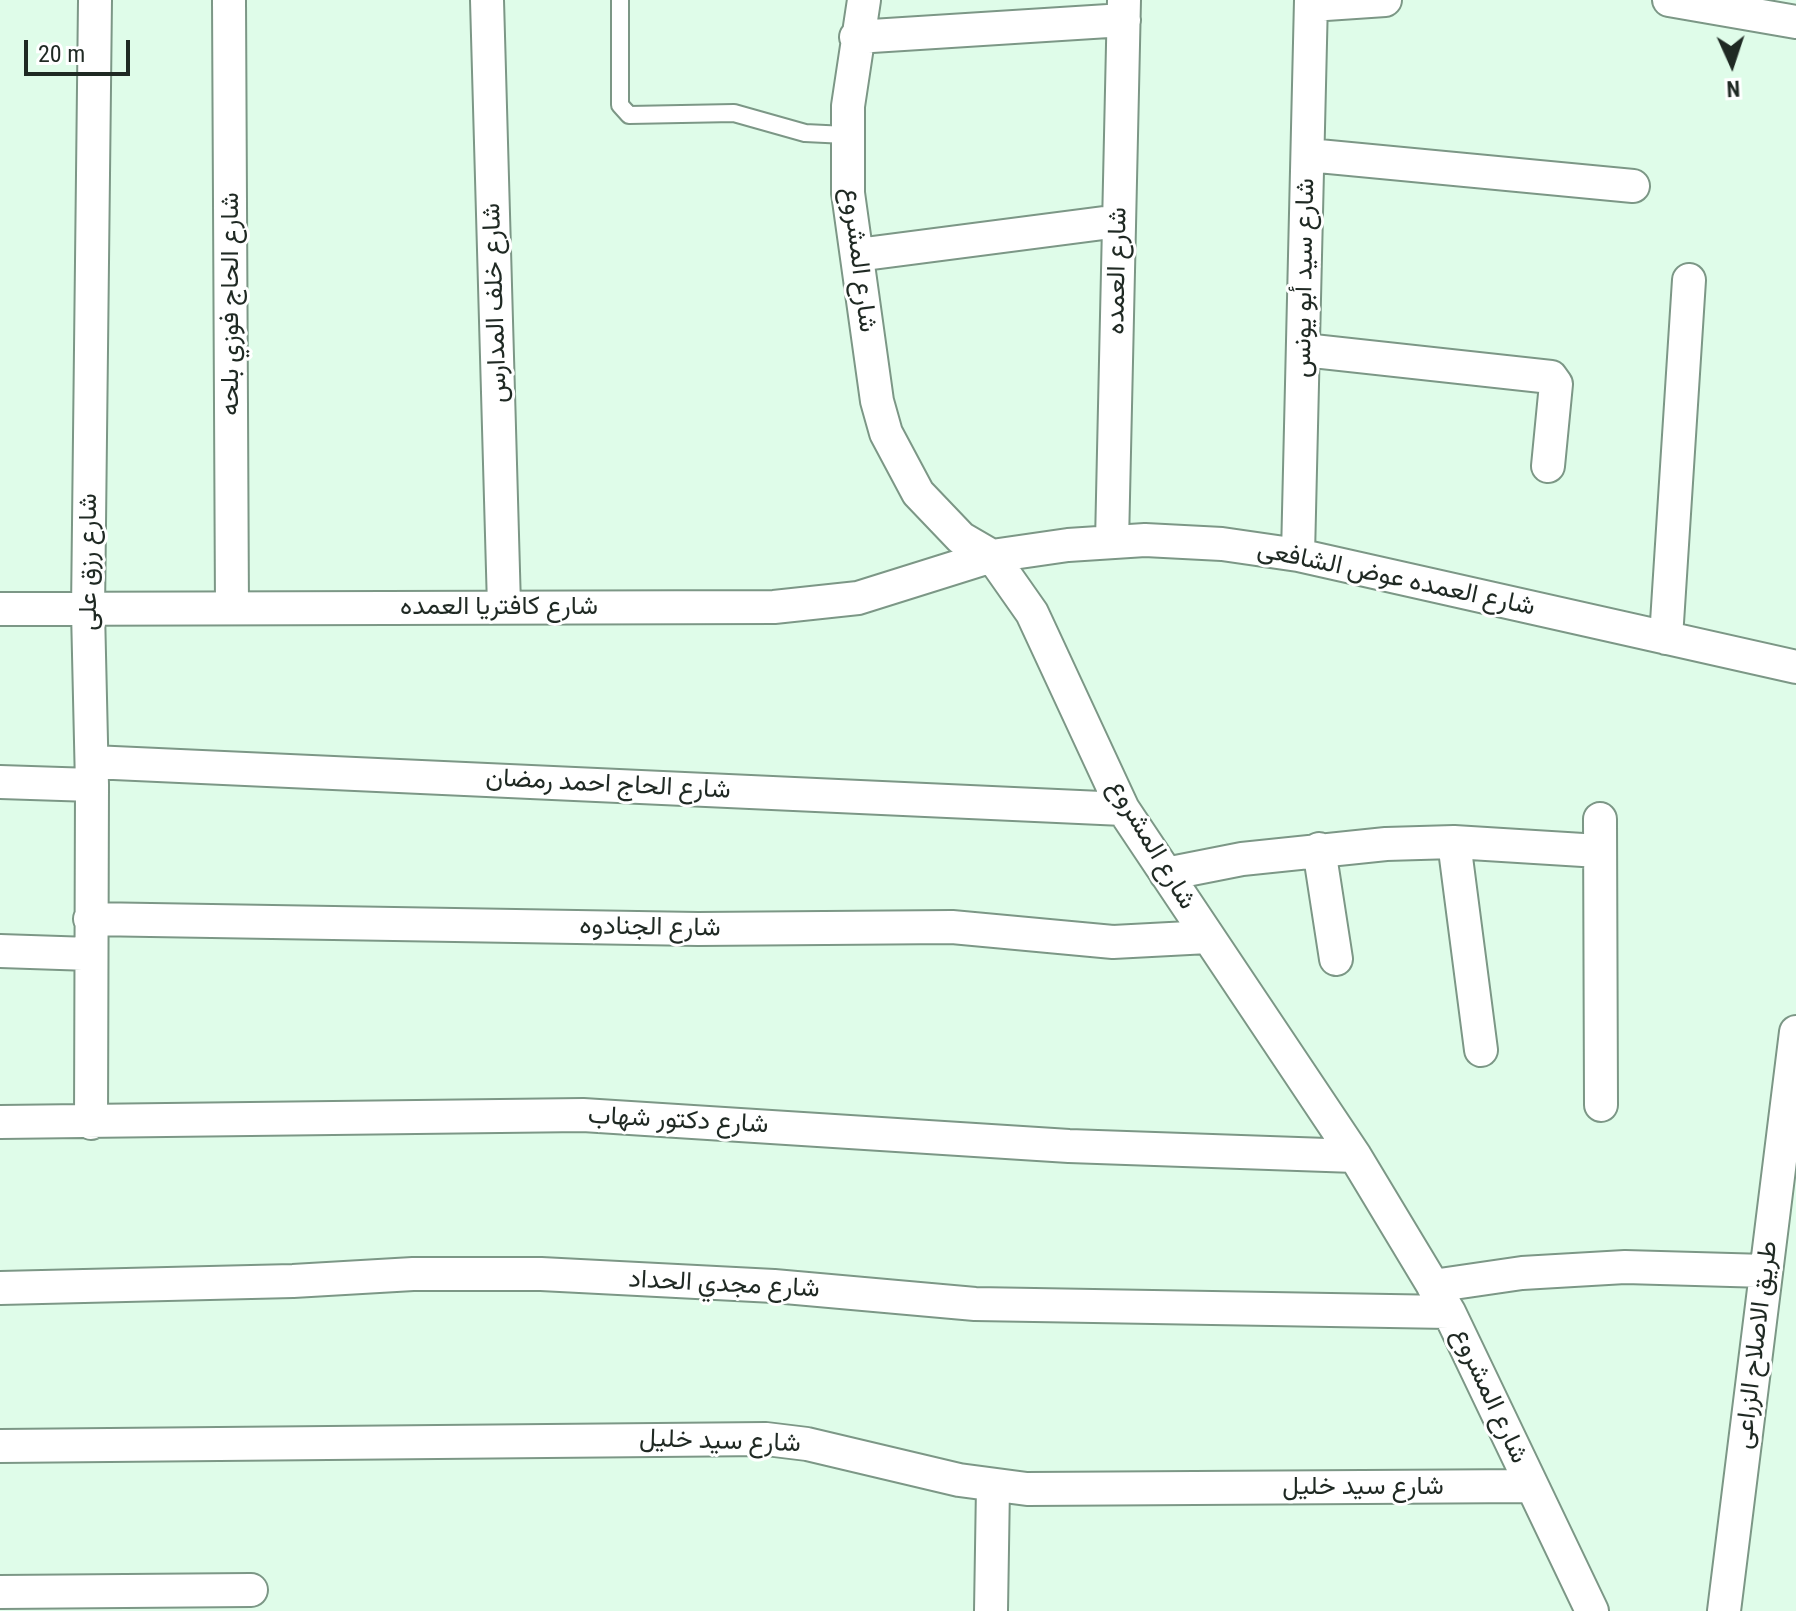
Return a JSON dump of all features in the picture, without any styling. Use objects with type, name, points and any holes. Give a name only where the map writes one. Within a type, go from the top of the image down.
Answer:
[{"type":"street","name":"شارع رزق على","points":[[91,1123],[92,773],[88,611],[95,0]]},
{"type":"street","name":"شارع الحاج فوزي بلحه","points":[[229,0],[232,608]]},
{"type":"street","name":"شارع خلف المدارس","points":[[487,0],[504,606]]},
{"type":"street","name":"شارع المشروع","points":[[864,0],[856,37],[846,135],[848,193],[877,401],[892,447],[918,493],[961,538],[992,556],[1032,613],[1123,809],[1355,1156],[1441,1299],[1592,1611]]},
{"type":"street","points":[[1311,2],[1385,0]]},
{"type":"street","points":[[1669,0],[1796,22]]},
{"type":"street","name":"شارع سيد أبو يونس","points":[[1298,555],[1311,2]]},
{"type":"street","points":[[856,37],[1124,10]]},
{"type":"street","name":"شارع العمده","points":[[1112,542],[1124,10]]},
{"type":"street","points":[[1308,155],[1633,186]]},
{"type":"street","points":[[857,255],[1119,221]]},
{"type":"street","points":[[1666,638],[1689,280]]},
{"type":"street","points":[[1304,350],[1551,377],[1556,384],[1548,466]]},
{"type":"street","name":"شارع العمده عوض الشافعى","points":[[992,556],[1112,542],[1222,544],[1298,555],[1796,667]]},
{"type":"street","name":"شارع كافتريا العمده","points":[[0,609],[774,607],[824,604],[894,589],[992,556]]},
{"type":"street","name":"شارع الحاج احمد رمضان","points":[[0,782],[92,773],[1123,809]]},
{"type":"street","points":[[1600,819],[1601,1105]]},
{"type":"street","points":[[1166,874],[1319,849],[1454,842],[1599,851]]},
{"type":"street","points":[[1454,842],[1481,1050]]},
{"type":"street","points":[[1319,849],[1336,959]]},
{"type":"street","name":"شارع الجنادوه","points":[[90,919],[698,929],[952,927],[1113,942],[1208,937]]},
{"type":"street","points":[[0,951],[90,954]]},
{"type":"street","name":"طريق الاصلاح الزراعى","points":[[1724,1611],[1796,1032]]},
{"type":"street","name":"شارع دكتور شهاب","points":[[0,1122],[583,1115],[1069,1146],[1355,1156]]},
{"type":"street","name":"شارع مجدي الحداد","points":[[0,1288],[293,1281],[413,1274],[541,1274],[774,1286],[975,1304],[1441,1299],[1522,1273],[1625,1267],[1766,1271]]},
{"type":"street","name":"شارع سيد خليل","points":[[0,1446],[766,1439],[807,1444],[993,1486],[1061,1490],[1531,1486]]},
{"type":"street","points":[[991,1611],[993,1486]]},
{"type":"street","points":[[0,1592],[251,1590]]},
{"type":"lane","points":[[620,0],[620,105],[629,115],[734,113],[805,133],[846,135]]}]
